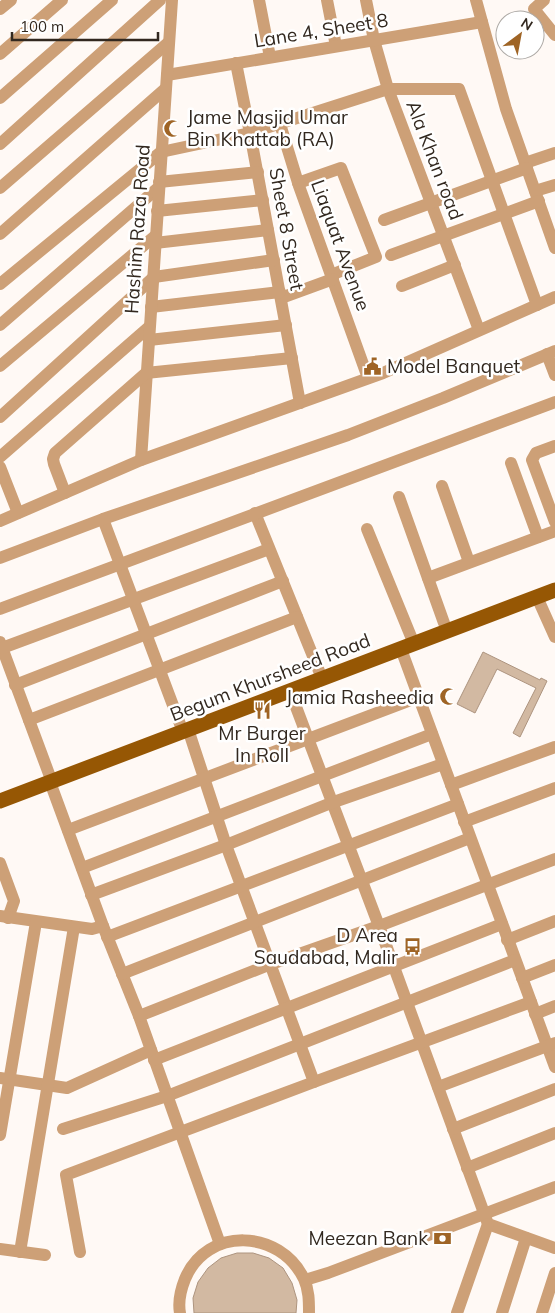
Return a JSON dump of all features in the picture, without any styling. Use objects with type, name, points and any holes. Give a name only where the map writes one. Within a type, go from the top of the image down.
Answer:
[{"type":"main road","name":"Begum Khursheed Road","points":[[236,707],[290,691],[408,643],[444,624],[555,581]]},
{"type":"main road","name":"Begum Khursheed Road","points":[[0,801],[49,778],[236,707],[319,671],[408,643],[555,590]]},
{"type":"main road","name":"Begum Khursheed Road","points":[[0,792],[49,778]]},
{"type":"street","points":[[0,9],[11,0]]},
{"type":"street","points":[[0,54],[62,0]]},
{"type":"street","points":[[0,98],[112,0]]},
{"type":"street","points":[[0,144],[160,0]]},
{"type":"street","name":"Hashim Raza Road","points":[[141,460],[172,0]]},
{"type":"street","points":[[259,0],[270,58]]},
{"type":"street","points":[[327,0],[336,46]]},
{"type":"street","name":"Ala Khan road","points":[[366,0],[374,40],[388,89],[479,330]]},
{"type":"street","points":[[544,0],[534,9],[554,33]]},
{"type":"street","points":[[479,1],[482,22],[506,109],[555,248]]},
{"type":"street","name":"Lane 4, Sheet 8","points":[[166,75],[482,22]]},
{"type":"street","points":[[0,188],[169,42]]},
{"type":"street","name":"Sheet 8 Street","points":[[236,63],[300,403]]},
{"type":"street","points":[[0,234],[165,89]]},
{"type":"street","points":[[0,284],[161,152],[250,133],[388,89],[459,89],[537,305]]},
{"type":"street","name":"Liaquat Avenue","points":[[280,124],[298,183],[368,378]]},
{"type":"street","points":[[384,220],[492,181],[555,153]]},
{"type":"street","points":[[151,307],[280,295],[332,277],[376,257],[341,168],[298,183]]},
{"type":"street","points":[[0,325],[159,184],[258,172]]},
{"type":"street","points":[[391,255],[504,214],[555,185]]},
{"type":"street","points":[[157,211],[263,200]]},
{"type":"street","points":[[0,366],[155,239],[268,230]]},
{"type":"street","points":[[0,417],[154,277],[274,260]]},
{"type":"street","points":[[402,286],[455,265]]},
{"type":"street","points":[[0,521],[141,460],[368,378],[555,297]]},
{"type":"street","points":[[0,457],[149,334],[286,325]]},
{"type":"street","points":[[0,558],[103,519],[348,435],[443,398],[551,352],[555,375]]},
{"type":"street","points":[[65,493],[54,464],[55,453],[146,373],[292,358]]},
{"type":"street","points":[[0,609],[555,402]]},
{"type":"street","points":[[555,446],[536,453],[532,460],[555,522]]},
{"type":"street","points":[[511,463],[538,537]]},
{"type":"street","points":[[0,467],[18,513]]},
{"type":"street","points":[[442,486],[470,562]]},
{"type":"street","points":[[399,497],[444,624]]},
{"type":"street","points":[[255,513],[319,671]]},
{"type":"street","points":[[103,519],[159,670],[204,778],[226,845],[314,1082]]},
{"type":"street","points":[[367,529],[408,643],[419,697],[507,940],[533,1008],[551,1045],[555,1067]]},
{"type":"street","points":[[428,578],[555,531]]},
{"type":"street","points":[[220,1244],[29,720],[2,652],[133,599],[270,549]]},
{"type":"street","points":[[15,685],[283,581]]},
{"type":"street","points":[[537,597],[555,637]]},
{"type":"street","points":[[29,720],[297,616]]},
{"type":"street","points":[[290,691],[379,926],[486,1219],[457,1313]]},
{"type":"street","points":[[68,830],[419,697]]},
{"type":"street","points":[[82,868],[432,734]]},
{"type":"street","points":[[451,785],[555,747]]},
{"type":"street","points":[[92,895],[331,803],[443,764]]},
{"type":"street","points":[[464,822],[555,788]]},
{"type":"street","points":[[0,863],[14,901],[4,917],[105,931],[241,886],[458,804]]},
{"type":"street","points":[[122,974],[470,838]]},
{"type":"street","points":[[138,1016],[271,964],[379,926],[555,859]]},
{"type":"street","points":[[507,940],[555,921]]},
{"type":"street","points":[[0,1135],[5,1078],[36,922]]},
{"type":"street","points":[[5,1078],[67,1088],[152,1055],[287,1008],[502,924]]},
{"type":"street","points":[[20,1252],[74,927]]},
{"type":"street","points":[[63,1129],[167,1096],[515,960]]},
{"type":"street","points":[[522,978],[555,965]]},
{"type":"street","points":[[80,1252],[66,1176],[422,1042],[533,1008],[555,1006]]},
{"type":"street","points":[[438,1087],[551,1045]]},
{"type":"street","points":[[453,1128],[555,1089]]},
{"type":"street","points":[[467,1168],[555,1133]]},
{"type":"street","points":[[305,1280],[486,1219],[555,1187]]},
{"type":"street","points":[[486,1219],[526,1238],[555,1248]]},
{"type":"street","points":[[502,1313],[526,1238]]},
{"type":"street","points":[[180,1313],[181,1289],[189,1271],[202,1255],[220,1244],[239,1240],[259,1241],[278,1249],[294,1262],[305,1280],[309,1297],[309,1313]]},
{"type":"street","points":[[0,1249],[45,1256]]},
{"type":"street","points":[[542,1313],[555,1273]]},
{"type":"building","points":[[483,652],[540,680],[541,678],[547,681],[520,737],[513,733],[536,688],[497,669],[475,713],[457,704]]},
{"type":"building","points":[[237,1253],[253,1253],[269,1258],[283,1268],[292,1283],[297,1300],[296,1313],[194,1313],[193,1298],[198,1282],[208,1268],[221,1258]]},
{"type":"place","name":"Jame Masjid Umar Bin Khattab (RA)","points":[[173,128]]},
{"type":"place","name":"Model Banquet","points":[[373,366]]},
{"type":"place","name":"Jamia Rasheedia","points":[[448,697]]},
{"type":"place","name":"Mr Burger In Roll","points":[[262,710]]},
{"type":"place","name":"D Area Saudabad, Malir","points":[[412,946]]},
{"type":"place","name":"Meezan Bank","points":[[442,1238]]}]
